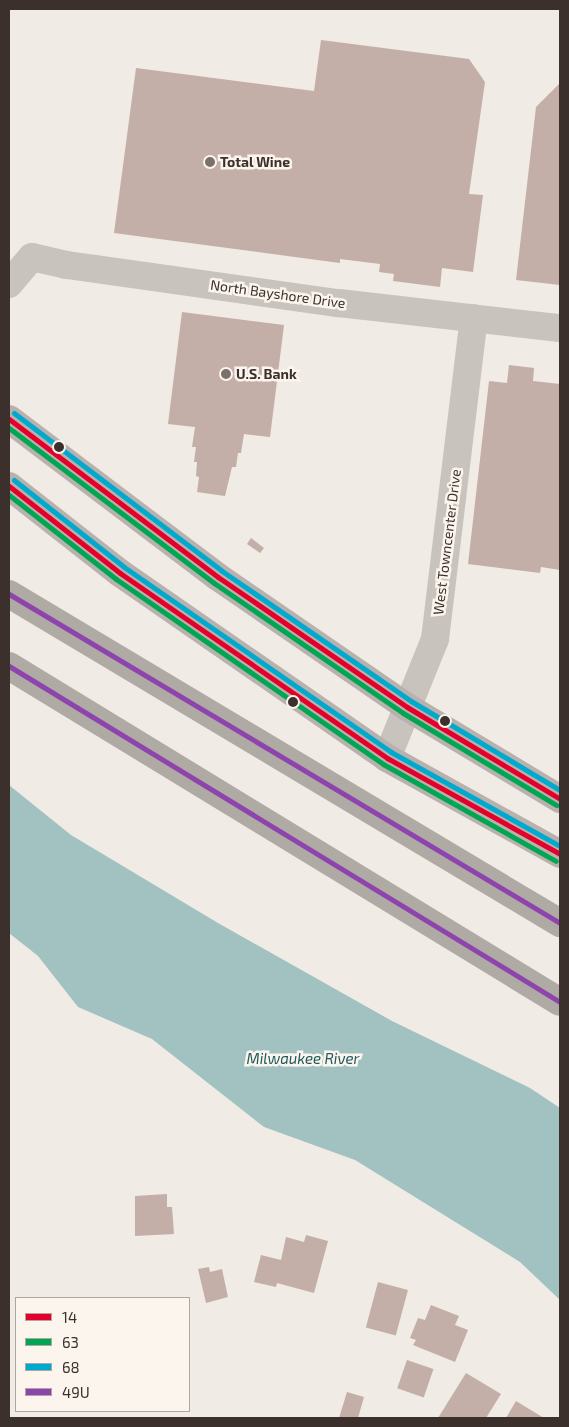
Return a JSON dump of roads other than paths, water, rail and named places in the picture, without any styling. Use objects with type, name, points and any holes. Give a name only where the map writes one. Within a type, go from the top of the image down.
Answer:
[{"type":"highway","points":[[9,594],[560,923]]},
{"type":"highway","points":[[9,666],[560,1002]]},
{"type":"main road","points":[[9,419],[218,577],[407,706],[560,799]]},
{"type":"main road","points":[[9,486],[120,574],[387,758],[560,854]]},
{"type":"street","name":"North Bayshore Drive","points":[[9,284],[32,257],[67,266],[339,303],[560,328]]},
{"type":"street","name":"West Towncenter Drive","points":[[387,758],[435,639],[474,318]]},
{"type":"water","name":"Milwaukee River","points":[[9,785],[71,835],[218,923],[392,1021],[530,1088],[560,1108],[560,1300],[520,1262],[355,1160],[264,1127],[152,1039],[78,1007],[38,956],[9,933]]},
{"type":"place","name":"Total Wine","points":[[210,162]]},
{"type":"place","name":"U.S. Bank","points":[[226,374]]}]
